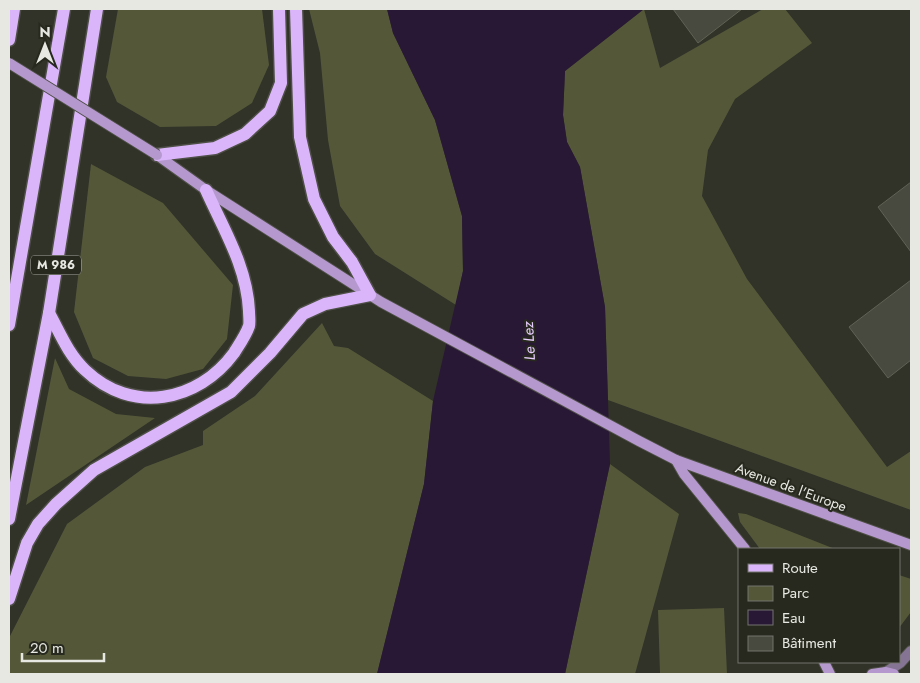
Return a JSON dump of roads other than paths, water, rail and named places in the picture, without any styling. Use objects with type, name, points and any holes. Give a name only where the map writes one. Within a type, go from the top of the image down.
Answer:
[{"type":"main road","points":[[9,40],[14,9]]},
{"type":"main road","name":"M 986","points":[[9,325],[64,9]]},
{"type":"main road","name":"M 986","points":[[9,519],[49,313],[97,9]]},
{"type":"main road","points":[[157,156],[215,148],[245,134],[270,111],[281,83],[280,9]]},
{"type":"main road","points":[[9,599],[27,543],[38,524],[56,504],[94,470],[231,392],[303,314],[325,304],[370,295],[352,262],[333,237],[314,199],[300,137],[296,9]]},
{"type":"main road","name":"Avenue de l'Europe","points":[[9,63],[157,156],[206,190],[370,295],[639,441],[676,460],[907,544]]},
{"type":"main road","points":[[49,313],[69,352],[86,372],[110,388],[131,397],[159,398],[190,391],[222,369],[249,326],[248,296],[240,259],[206,190]]},
{"type":"main road","points":[[676,460],[684,474],[744,548]]},
{"type":"main road","points":[[872,674],[890,673]]},
{"type":"street","points":[[890,673],[911,651]]},
{"type":"water","name":"Le Lez","points":[[387,9],[644,9],[565,71],[563,115],[567,142],[580,167],[605,307],[610,464],[565,674],[377,674],[424,484],[433,401],[463,271],[462,216],[435,120],[393,33]]}]
